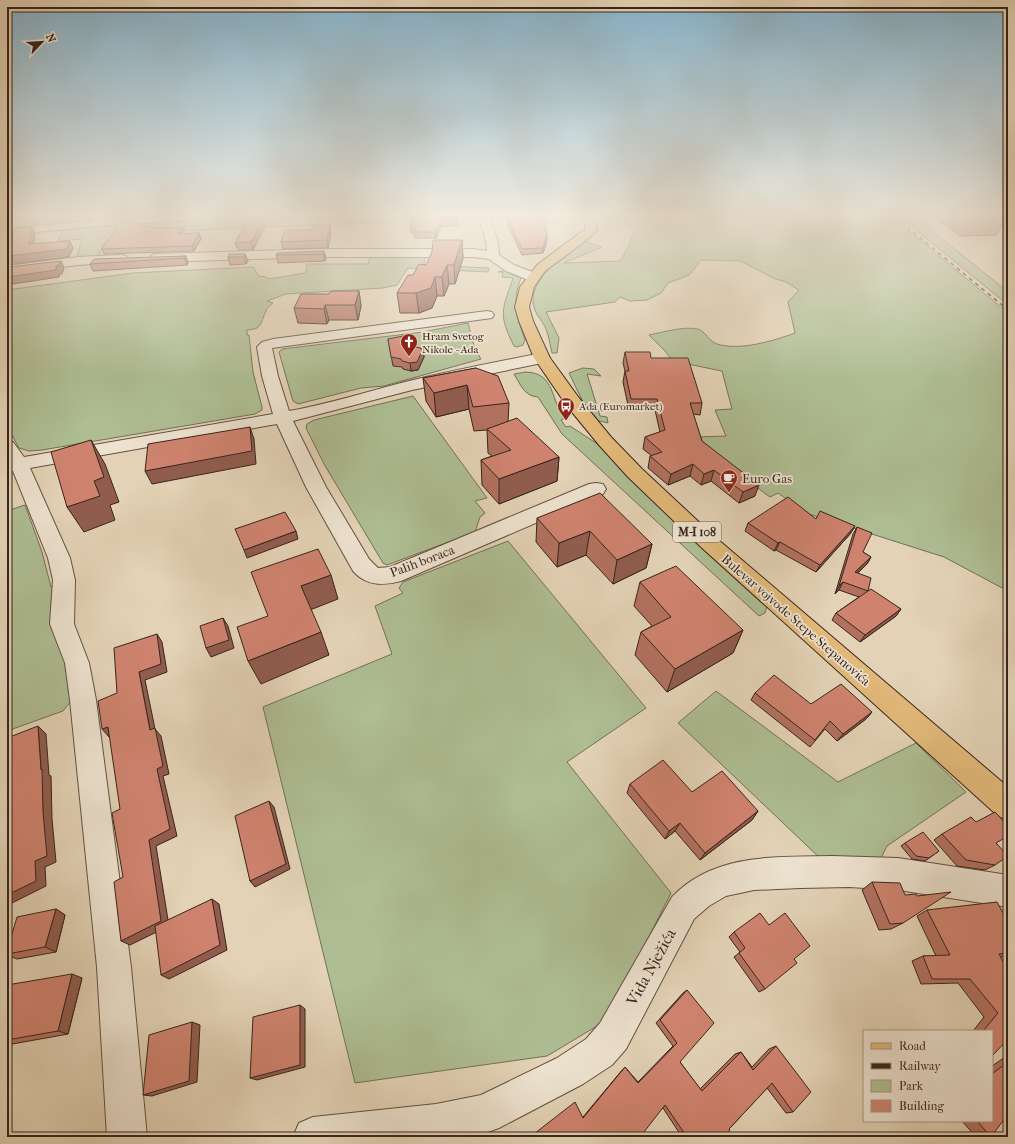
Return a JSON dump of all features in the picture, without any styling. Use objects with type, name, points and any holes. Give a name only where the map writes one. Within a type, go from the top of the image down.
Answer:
[{"type":"main road","name":"Bulevar vojvode Stepe Stepanovića","points":[[540,270],[533,277],[524,294],[522,307],[539,351],[573,402],[606,442],[641,478],[708,542],[1008,806]]},
{"type":"street","points":[[516,270],[533,277]]},
{"type":"street","name":"Palih boraca","points":[[487,315],[267,345],[264,347],[268,374],[283,416],[311,478],[361,565],[368,573],[375,577],[393,575],[596,489]]},
{"type":"street","points":[[13,465],[308,412],[409,386],[490,368],[539,351]]},
{"type":"street","points":[[7,446],[13,465],[59,558],[64,580],[62,624],[77,663],[84,700],[114,967],[126,1137]]},
{"type":"street","name":"Vida Nježića","points":[[313,1137],[436,1124],[485,1114],[570,1072],[599,1052],[613,1036],[683,908],[693,897],[705,889],[726,880],[768,874],[822,871],[861,871],[914,876],[1008,891]]},
{"type":"green space","points":[[185,270],[255,270],[259,276],[266,277],[268,279],[306,273],[306,270],[406,270],[397,285],[383,288],[286,294],[267,301],[273,303],[267,308],[259,326],[257,328],[247,330],[247,335],[249,335],[253,372],[262,407],[262,410],[255,414],[42,450],[29,451],[19,448],[7,426],[7,290],[133,273]]},
{"type":"green space","points":[[456,270],[488,270],[488,272]]},
{"type":"green space","points":[[509,270],[521,278],[516,295],[516,309],[525,340],[523,345],[517,347],[514,346],[509,335],[503,312],[513,278],[502,277],[503,272],[498,272]]},
{"type":"green space","points":[[548,270],[693,270],[689,275],[668,283],[661,293],[647,300],[630,301],[620,297],[615,302],[546,312],[559,338],[557,353],[552,353],[546,329],[534,307],[533,297],[536,287]]},
{"type":"green space","points":[[759,270],[957,270],[1008,313],[1008,591],[944,557],[806,513],[778,493],[770,497],[714,456],[695,437],[726,436],[715,410],[732,409],[722,371],[673,361],[649,335],[692,328],[701,330],[714,343],[717,344],[726,346],[746,346],[767,342],[795,333],[788,302],[799,290],[786,282],[773,278]]},
{"type":"green space","points":[[966,270],[981,270],[1008,292],[1008,305]]},
{"type":"green space","points":[[468,323],[475,349],[481,359],[384,386],[361,388],[298,404],[293,401],[279,352],[282,349],[423,332]]},
{"type":"green space","points":[[583,368],[594,369],[601,376],[587,374],[600,416],[607,417],[608,423],[596,420],[583,402],[569,373]]},
{"type":"green space","points":[[526,372],[543,377],[548,383],[560,411],[565,418],[561,420],[566,427],[570,426],[596,443],[632,479],[767,606],[765,613],[759,616],[562,434],[538,397],[529,395],[521,386],[514,374]]},
{"type":"green space","points":[[413,396],[487,498],[475,501],[485,513],[480,517],[475,532],[387,565],[383,563],[324,464],[306,428],[307,424],[314,420]]},
{"type":"green space","points":[[25,505],[42,552],[51,587],[58,584],[73,699],[63,711],[7,731],[7,511]]},
{"type":"green space","points":[[508,541],[646,708],[567,762],[671,893],[612,1010],[597,1026],[547,1056],[355,1083],[263,707],[392,654],[375,606],[403,593],[399,588],[403,582]]},
{"type":"green space","points":[[716,691],[838,782],[916,743],[966,792],[887,846],[878,864],[823,861],[678,723]]},
{"type":"building","points":[[9,270],[53,270],[8,277]]},
{"type":"building","points":[[416,270],[445,270],[442,277],[435,277],[431,288],[416,293],[397,293],[408,275],[413,275]]},
{"type":"building","points":[[331,291],[359,291],[355,305],[325,305],[324,309],[294,308],[301,294],[329,294]]},
{"type":"building","points":[[408,335],[416,347],[423,349],[417,362],[410,363],[391,357],[388,339]]},
{"type":"building","points":[[625,352],[650,352],[651,358],[688,358],[702,403],[690,403],[702,441],[759,485],[743,492],[714,470],[704,474],[693,464],[671,474],[650,456],[662,452],[645,437],[665,430],[657,399],[631,399],[625,371],[629,371]]},
{"type":"building","points":[[476,368],[498,376],[509,403],[473,407],[467,385],[434,393],[423,378]]},
{"type":"building","points":[[517,418],[559,457],[499,479],[481,460],[511,450],[487,429]]},
{"type":"building","points":[[250,427],[252,451],[145,471],[148,444]]},
{"type":"building","points":[[91,440],[104,477],[94,481],[100,496],[67,507],[51,452]]},
{"type":"building","points":[[600,493],[652,544],[617,560],[590,531],[559,543],[537,518]]},
{"type":"building","points":[[788,497],[816,519],[820,511],[855,526],[820,565],[780,542],[778,543],[748,523]]},
{"type":"building","points":[[285,512],[296,531],[244,550],[235,529]]},
{"type":"building","points":[[857,527],[872,533],[863,552],[871,557],[855,572],[871,578],[868,591],[843,582],[839,586]]},
{"type":"building","points":[[318,549],[331,575],[301,586],[321,632],[248,661],[237,627],[268,616],[251,572]]},
{"type":"building","points":[[676,566],[743,630],[675,669],[641,632],[671,617],[640,582]]},
{"type":"building","points":[[871,589],[901,609],[865,635],[836,613]]},
{"type":"building","points":[[223,618],[229,640],[206,648],[200,626]]},
{"type":"building","points":[[157,634],[161,664],[139,672],[150,730],[155,728],[163,766],[157,769],[170,829],[149,840],[161,921],[121,941],[114,882],[123,877],[112,813],[120,809],[108,727],[102,729],[98,701],[117,693],[114,648]]},
{"type":"building","points":[[774,675],[811,704],[841,684],[872,712],[843,734],[830,721],[815,740],[755,693]]},
{"type":"building","points":[[38,726],[47,856],[35,861],[36,881],[7,895],[7,738]]},
{"type":"building","points":[[663,760],[692,792],[722,771],[758,811],[705,853],[680,823],[669,831],[630,784]]},
{"type":"building","points":[[269,801],[286,864],[250,881],[235,816]]},
{"type":"building","points":[[995,812],[1008,826],[1008,836],[996,843],[1008,856],[995,865],[966,860],[942,834],[971,817],[976,822]]},
{"type":"building","points":[[923,832],[939,851],[929,858],[916,856],[905,843]]},
{"type":"building","points":[[872,882],[900,883],[905,895],[916,894],[917,896],[951,892],[903,923],[890,924]]},
{"type":"building","points":[[212,899],[220,945],[161,975],[155,926]]},
{"type":"building","points":[[997,902],[1008,922],[1008,953],[999,954],[1008,971],[1008,1039],[993,1055],[993,1030],[984,1030],[998,1013],[970,979],[932,979],[923,956],[950,955],[927,910]]},
{"type":"building","points":[[56,909],[45,947],[7,954],[17,917]]},
{"type":"building","points":[[760,913],[769,925],[785,913],[810,946],[794,959],[797,963],[765,989],[739,953],[745,948],[734,932]]},
{"type":"building","points":[[72,974],[58,1031],[7,1040],[7,985]]},
{"type":"building","points":[[687,990],[714,1023],[680,1062],[702,1091],[741,1052],[753,1070],[776,1046],[811,1092],[793,1112],[772,1083],[729,1129],[730,1130],[724,1137],[687,1137],[665,1105],[644,1132],[647,1137],[530,1137],[575,1102],[583,1118],[625,1067],[638,1083],[677,1043],[660,1020]]},
{"type":"building","points":[[300,1005],[300,1065],[250,1078],[253,1017]]},
{"type":"building","points":[[192,1022],[189,1081],[143,1095],[149,1035]]},
{"type":"building","points":[[1008,1062],[1008,1082],[1004,1087],[1008,1091],[1008,1114],[991,1137],[978,1122],[993,1122],[993,1073]]},
{"type":"railway","points":[[960,270],[1008,310]]},
{"type":"place","name":"Hram Svetog Nikole - Ada","points":[[409,357]]},
{"type":"place","name":"Ada (Euromarket)","points":[[566,421]]},
{"type":"place","name":"Euro Gas","points":[[729,493]]}]
